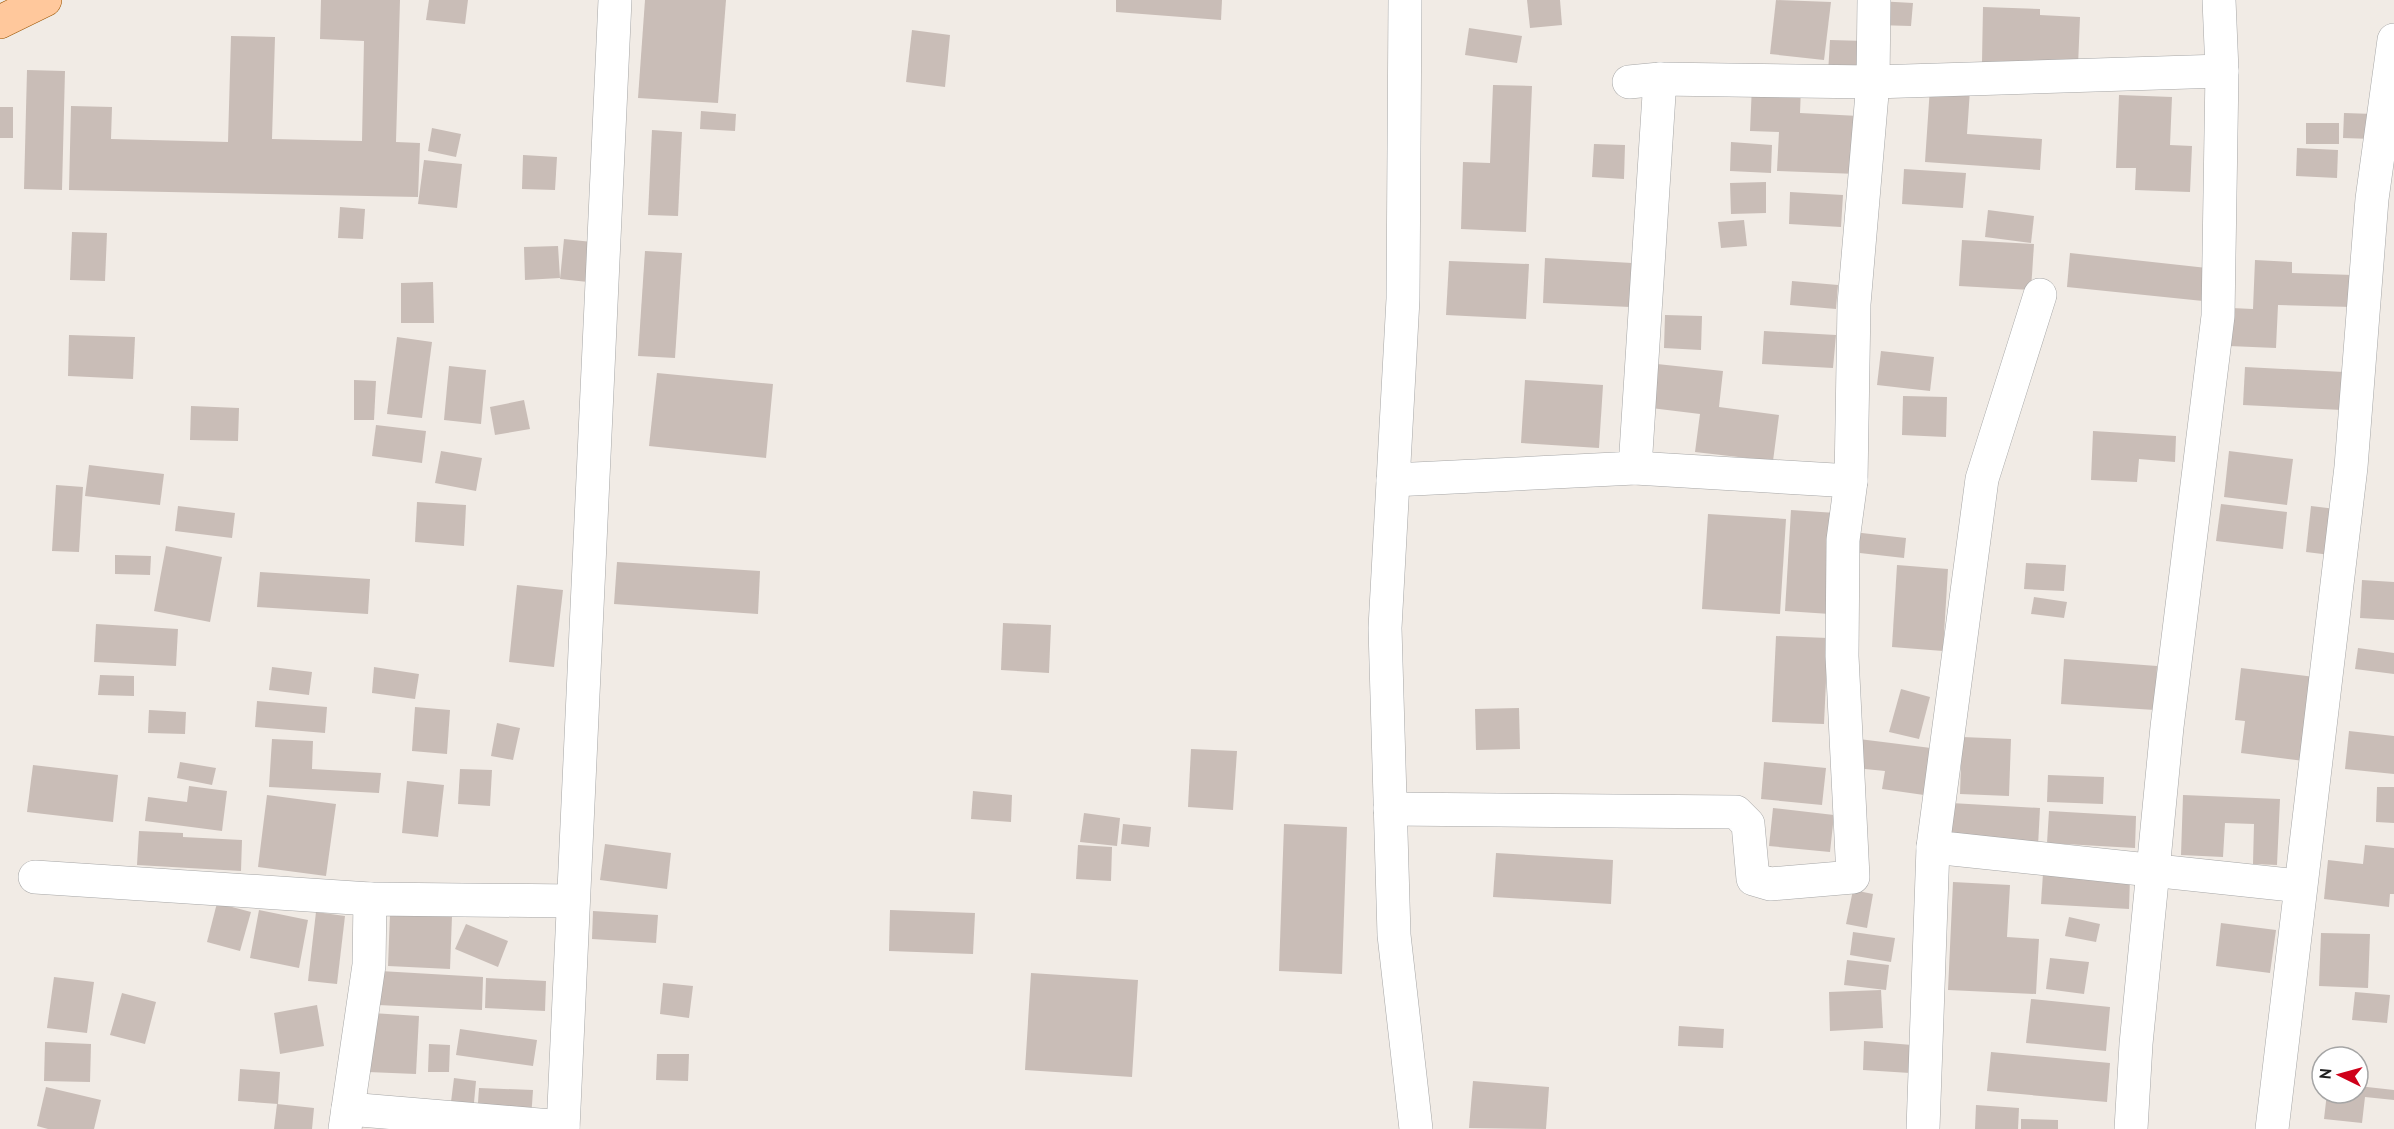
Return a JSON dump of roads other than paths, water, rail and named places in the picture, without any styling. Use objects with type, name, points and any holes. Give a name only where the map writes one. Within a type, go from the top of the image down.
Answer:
[{"type":"main road","points":[[0,22],[45,0]]},
{"type":"street","points":[[370,898],[369,965],[346,1119],[563,1128],[615,0]]},
{"type":"street","points":[[1405,0],[1403,299],[1384,628],[1394,934],[1416,1129]]},
{"type":"street","points":[[1390,809],[1736,812],[1748,825],[1753,879],[1770,884],[1853,877],[1842,656],[1843,540],[1851,481],[1854,304],[1873,82],[1874,0]]},
{"type":"street","points":[[2131,1129],[2152,870],[2167,727],[2218,316],[2222,71],[2219,0]]},
{"type":"street","points":[[2271,1129],[2351,467],[2372,199],[2394,40]]},
{"type":"street","points":[[1635,468],[1644,80],[1873,82],[2222,71]]},
{"type":"street","points":[[1923,1129],[1933,847],[1982,479],[2040,295]]},
{"type":"street","points":[[1393,480],[1635,468],[1851,481]]},
{"type":"street","points":[[1933,847],[2300,886]]},
{"type":"street","points":[[35,877],[370,898],[573,901]]}]
